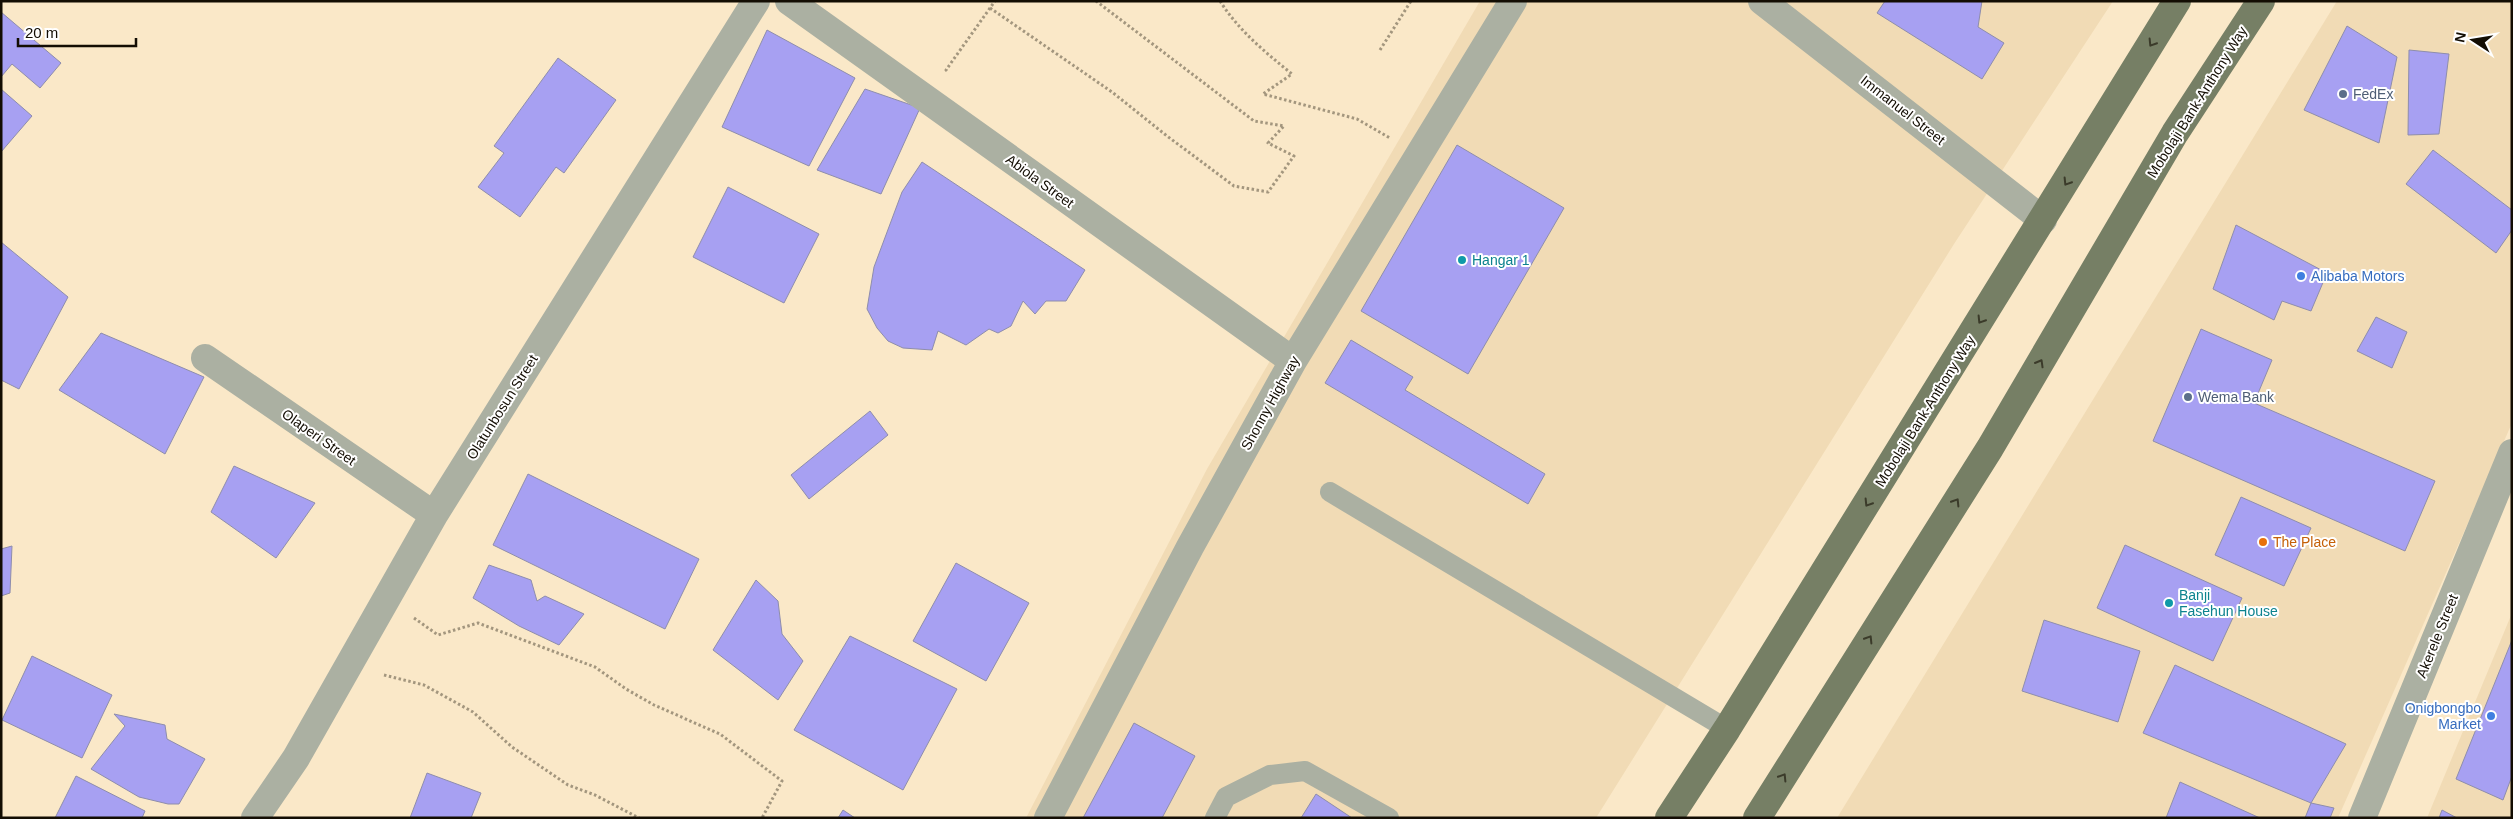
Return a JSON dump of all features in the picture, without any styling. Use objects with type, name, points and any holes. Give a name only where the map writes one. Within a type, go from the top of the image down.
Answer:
[{"type":"main road","name":"Mobolaji Bank-Anthony Way","points":[[1757,818],[1990,448],[2175,133],[2261,1]]},
{"type":"main road","name":"Mobolaji Bank-Anthony Way","points":[[1669,818],[1727,730],[2043,220],[2170,4]]},
{"type":"street","name":"Olatunbosun Street","points":[[255,818],[296,758],[350,666],[434,515],[756,1]]},
{"type":"street","name":"Abiola Street","points":[[789,1],[1293,361]]},
{"type":"street","name":"Shonny Highway","points":[[1048,818],[1190,547],[1293,361],[1513,1]]},
{"type":"street","name":"Immanuel Street","points":[[1762,1],[2043,220]]},
{"type":"street","name":"Olaperi Street","points":[[205,358],[434,515]]},
{"type":"street","name":"Akerele Street","points":[[2362,818],[2512,453]]},
{"type":"lane","points":[[1330,492],[1727,730]]},
{"type":"lane","points":[[1215,818],[1226,797],[1261,779],[1270,775],[1305,772],[1389,818]]},
{"type":"path","points":[[990,8],[1112,92],[1234,186],[1268,192],[1294,156],[1268,143],[1284,126],[1254,121],[1096,1]]},
{"type":"path","points":[[1220,1],[1234,22],[1263,51],[1292,74],[1263,94],[1357,119],[1398,142],[1417,157]]},
{"type":"path","points":[[1380,50],[1411,1]]},
{"type":"path","points":[[387,598],[438,635],[478,623],[596,667],[626,689],[654,705],[720,734],[782,782],[762,818]]},
{"type":"path","points":[[350,666],[424,685],[473,712],[512,747],[568,785],[595,795],[639,818]]},
{"type":"shaded area","points":[[1480,1],[2113,1],[1954,244],[1596,818],[1026,818],[1207,469]]},
{"type":"shaded area","points":[[2337,1],[2512,1],[2512,423],[2338,818],[1837,818]]},
{"type":"shaded area","name":"Onigbongbo Market","points":[[2512,613],[2512,818],[2427,818]]},
{"type":"building","points":[[1885,1],[1982,1],[1978,27],[2004,43],[1982,79],[1877,13]]},
{"type":"building","points":[[1,12],[61,63],[40,88],[12,64],[1,77]]},
{"type":"building","points":[[2347,26],[2397,57],[2379,143],[2304,110]]},
{"type":"building","points":[[767,30],[855,78],[809,166],[722,127]]},
{"type":"building","points":[[2409,50],[2449,54],[2439,134],[2408,135]]},
{"type":"building","points":[[558,58],[616,100],[564,173],[556,167],[520,217],[478,187],[504,153],[494,146]]},
{"type":"building","points":[[1,89],[32,116],[1,152]]},
{"type":"building","points":[[865,89],[920,108],[881,194],[817,170]]},
{"type":"building","name":"Hangar 1","points":[[1457,145],[1564,208],[1468,374],[1361,311]]},
{"type":"building","points":[[2433,150],[2512,210],[2512,230],[2496,253],[2406,184]]},
{"type":"building","points":[[922,162],[1085,270],[1066,301],[1046,301],[1035,314],[1023,301],[1011,326],[998,333],[989,329],[966,345],[938,331],[932,350],[903,348],[888,341],[877,328],[867,309],[874,267],[902,192]]},
{"type":"building","points":[[728,187],[819,234],[784,303],[693,257]]},
{"type":"building","points":[[2236,225],[2327,273],[2311,311],[2282,301],[2274,320],[2213,289]]},
{"type":"building","points":[[1,242],[68,297],[19,389],[1,380]]},
{"type":"building","points":[[2376,317],[2407,332],[2392,368],[2357,351]]},
{"type":"building","points":[[2201,329],[2272,360],[2254,403],[2435,481],[2405,551],[2153,441]]},
{"type":"building","points":[[101,333],[204,377],[165,454],[59,390]]},
{"type":"building","points":[[1351,340],[1413,377],[1405,390],[1545,474],[1528,504],[1325,383]]},
{"type":"building","points":[[870,411],[888,435],[809,499],[791,475]]},
{"type":"building","points":[[234,466],[315,503],[276,558],[211,512]]},
{"type":"building","points":[[528,474],[699,559],[665,629],[493,545]]},
{"type":"building","name":"The Place","points":[[2241,497],[2311,528],[2284,586],[2215,555]]},
{"type":"building","name":"Banji Fasehun House","points":[[2125,545],[2242,598],[2213,661],[2097,608]]},
{"type":"building","points":[[12,546],[10,593],[1,596],[1,549]]},
{"type":"building","points":[[956,563],[1029,603],[986,681],[913,641]]},
{"type":"building","points":[[489,565],[531,580],[537,601],[545,596],[584,614],[559,645],[519,626],[473,598]]},
{"type":"building","points":[[756,580],[778,601],[782,634],[803,661],[778,700],[713,650]]},
{"type":"building","points":[[2044,620],[2140,651],[2118,722],[2022,691]]},
{"type":"building","points":[[850,636],[957,689],[903,790],[794,730]]},
{"type":"building","points":[[2512,640],[2512,776],[2503,800],[2456,779]]},
{"type":"building","points":[[32,656],[112,695],[82,758],[2,720]]},
{"type":"building","points":[[2175,665],[2346,744],[2311,803],[2143,733]]},
{"type":"building","points":[[114,714],[165,725],[167,739],[205,759],[179,804],[168,804],[139,797],[91,769],[125,726]]},
{"type":"building","points":[[1134,723],[1195,756],[1162,818],[1083,818]]},
{"type":"building","points":[[427,773],[481,793],[471,818],[410,818]]},
{"type":"building","points":[[76,776],[145,811],[142,818],[55,818]]},
{"type":"building","points":[[2180,782],[2260,818],[2166,818]]},
{"type":"building","points":[[1316,794],[1352,818],[1301,818]]},
{"type":"building","points":[[2311,803],[2334,808],[2330,818],[2305,818]]},
{"type":"building","points":[[843,810],[855,818],[838,818]]},
{"type":"building","points":[[2442,810],[2457,818],[2439,818]]},
{"type":"place","name":"FedEx","points":[[2343,94]]},
{"type":"place","name":"Hangar 1","points":[[1462,260]]},
{"type":"place","name":"Alibaba Motors","points":[[2301,276]]},
{"type":"place","name":"Wema Bank","points":[[2188,397]]},
{"type":"place","name":"The Place","points":[[2263,542]]},
{"type":"place","name":"Banji Fasehun House","points":[[2169,603]]},
{"type":"place","name":"Onigbongbo Market","points":[[2491,716]]}]
